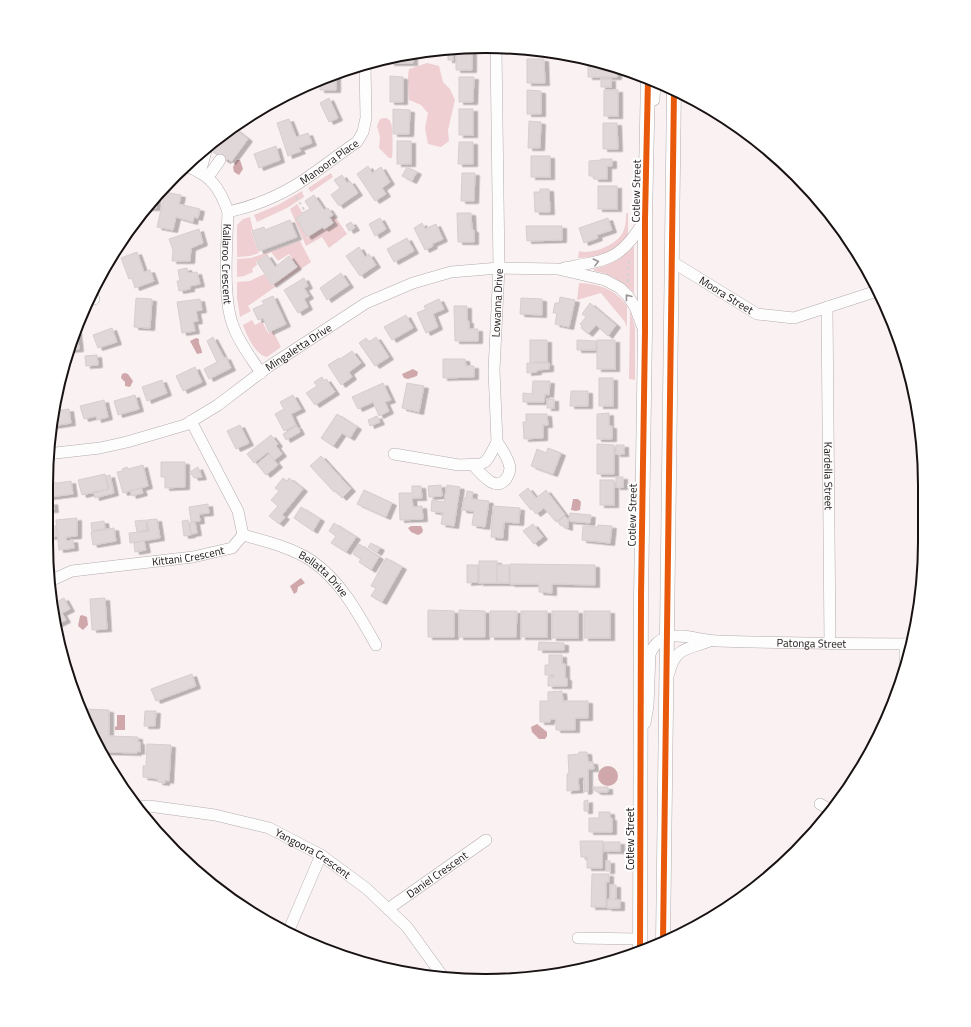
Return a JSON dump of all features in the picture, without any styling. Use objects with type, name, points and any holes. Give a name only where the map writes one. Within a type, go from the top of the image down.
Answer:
[{"type":"main road","name":"Cotlew Street","points":[[640,945],[641,596],[648,85]]},
{"type":"main road","points":[[663,935],[674,97]]},
{"type":"street","name":"Lowanna Drive","points":[[496,53],[499,268],[494,370],[497,442]]},
{"type":"street","name":"Manoora Place","points":[[228,212],[255,204],[290,188],[357,142],[363,132],[366,118],[365,71]]},
{"type":"street","points":[[647,151],[654,119],[655,88]]},
{"type":"street","points":[[674,108],[679,99]]},
{"type":"street","points":[[204,175],[206,155]]},
{"type":"street","points":[[204,175],[220,160]]},
{"type":"street","name":"Kallaroo Crescent","points":[[191,169],[204,175],[218,188],[225,203],[228,212],[227,280],[230,317],[234,329],[261,373]]},
{"type":"street","name":"Mingaletta Drive","points":[[54,453],[100,448],[127,442],[185,425],[218,405],[268,367],[366,303],[413,283],[451,272],[499,268],[558,269],[597,262],[612,257],[625,248],[636,235],[645,219]]},
{"type":"street","name":"Moora Street","points":[[671,261],[757,314],[794,318],[872,292]]},
{"type":"street","name":"Mingaletta Drive","points":[[558,269],[605,280],[620,288],[628,296],[635,307],[645,332]]},
{"type":"street","name":"Kardella Street","points":[[827,307],[830,644]]},
{"type":"street","points":[[191,421],[238,511],[243,535]]},
{"type":"street","points":[[473,464],[492,483],[498,484],[504,482],[509,475],[510,468],[497,442]]},
{"type":"street","points":[[394,454],[459,465],[480,464],[485,462],[494,451],[497,442]]},
{"type":"street","name":"Kittani Crescent","points":[[55,579],[72,571],[193,557],[232,548],[243,535]]},
{"type":"street","name":"Bellatta Drive","points":[[243,535],[288,549],[311,560],[338,585],[360,615],[376,645]]},
{"type":"street","name":"Patonga Street","points":[[667,638],[687,637],[711,641],[830,644],[905,644]]},
{"type":"street","points":[[641,746],[648,706],[650,654],[653,646],[667,638]]},
{"type":"street","name":"Patonga Street","points":[[666,684],[672,662],[677,654],[686,649],[711,641]]},
{"type":"street","points":[[820,804],[827,808]]},
{"type":"street","name":"Yangoora Crescent","points":[[143,807],[215,815],[269,828],[321,855],[367,889],[388,908],[407,927],[439,971]]},
{"type":"street","name":"Daniel Crescent","points":[[388,908],[486,840]]},
{"type":"street","points":[[290,927],[321,855]]},
{"type":"street","points":[[578,938],[640,945]]},
{"type":"path","points":[[290,188],[304,211]]},
{"type":"path","points":[[628,284],[629,253]]},
{"type":"shaded area","points":[[427,63],[439,66],[443,82],[450,89],[455,100],[448,130],[449,141],[441,147],[428,144],[425,128],[428,113],[421,105],[409,100],[409,69]]},
{"type":"shaded area","points":[[387,118],[391,122],[392,126],[392,158],[389,158],[379,148],[380,137],[377,126],[380,119]]},
{"type":"shaded area","points":[[237,160],[240,160],[243,169],[239,175],[234,172],[233,167]]},
{"type":"shaded area","points":[[331,173],[333,177],[311,192],[308,188]]},
{"type":"shaded area","points":[[302,191],[304,197],[287,208],[257,222],[254,215],[278,205]]},
{"type":"shaded area","points":[[297,204],[302,214],[296,218],[307,238],[322,228],[324,230],[334,223],[331,218],[334,215],[347,234],[329,248],[322,237],[306,246],[290,209]]},
{"type":"shaded area","points":[[626,213],[628,213],[628,236],[616,249],[599,257],[578,258],[579,251],[591,252],[604,248],[620,237],[626,222]]},
{"type":"shaded area","points":[[250,217],[253,230],[251,231],[259,253],[250,256],[237,257],[237,225],[243,219]]},
{"type":"shaded area","points":[[300,241],[311,262],[248,306],[251,311],[240,317],[237,298],[237,282],[250,281],[264,274],[272,286],[298,267],[289,254],[278,261],[271,252],[256,262],[257,265],[252,269],[253,272],[237,277],[237,259],[251,258]]},
{"type":"shaded area","points":[[634,246],[634,293],[616,279],[594,271],[594,269],[616,260]]},
{"type":"shaded area","points":[[579,283],[600,286],[617,295],[627,306],[627,325],[626,326],[625,322],[601,293],[577,300]]},
{"type":"shaded area","points":[[630,311],[635,327],[635,380],[629,379]]},
{"type":"shaded area","points":[[252,320],[255,325],[262,321],[268,333],[273,331],[281,347],[267,357],[255,348],[243,325]]},
{"type":"shaded area","points":[[196,338],[199,339],[202,353],[197,354],[190,341]]},
{"type":"shaded area","points":[[413,369],[418,372],[417,376],[408,379],[404,378],[402,374]]},
{"type":"shaded area","points":[[122,374],[128,374],[133,381],[130,387],[125,386],[125,382],[121,378]]},
{"type":"shaded area","points":[[573,499],[578,499],[581,502],[580,510],[571,510]]},
{"type":"shaded area","points":[[411,526],[421,526],[423,530],[422,533],[418,535],[411,532],[408,528]]},
{"type":"shaded area","points":[[301,578],[305,583],[298,587],[297,592],[294,594],[290,586]]},
{"type":"shaded area","points":[[82,615],[87,617],[88,625],[83,630],[78,626],[80,616]]},
{"type":"shaded area","points":[[117,715],[125,715],[125,730],[115,730],[115,727],[117,726]]},
{"type":"shaded area","points":[[537,724],[547,732],[545,739],[539,739],[532,732],[531,727]]},
{"type":"shaded area","points":[[608,766],[615,769],[618,776],[615,783],[608,786],[601,783],[598,776],[601,769]]},
{"type":"building","points":[[472,53],[472,70],[456,70],[456,54]]},
{"type":"building","points":[[453,54],[453,60],[448,60],[448,55]]},
{"type":"building","points":[[413,59],[413,63],[393,63]]},
{"type":"building","points":[[527,59],[544,59],[545,83],[527,83]]},
{"type":"building","points":[[588,66],[617,74],[617,77],[588,77]]},
{"type":"building","points":[[390,76],[403,77],[403,102],[390,102]]},
{"type":"building","points":[[459,77],[474,77],[473,102],[459,102]]},
{"type":"building","points":[[601,79],[611,79],[611,87],[601,87]]},
{"type":"building","points":[[336,80],[336,90],[320,90],[320,86]]},
{"type":"building","points":[[527,90],[541,91],[541,114],[527,114]]},
{"type":"building","points":[[604,90],[618,90],[618,116],[604,116]]},
{"type":"building","points":[[329,98],[338,118],[329,122],[320,103]]},
{"type":"building","points":[[393,109],[410,110],[409,134],[393,134]]},
{"type":"building","points":[[459,109],[473,109],[473,135],[459,135]]},
{"type":"building","points":[[289,119],[296,137],[308,133],[312,143],[299,148],[301,151],[288,156],[277,123]]},
{"type":"building","points":[[529,121],[541,122],[540,148],[528,148]]},
{"type":"building","points":[[603,123],[617,123],[618,149],[603,149]]},
{"type":"building","points":[[238,131],[248,139],[231,162],[228,159],[226,161],[213,152],[219,145]]},
{"type":"building","points":[[397,141],[411,141],[411,164],[397,164]]},
{"type":"building","points":[[459,142],[473,142],[473,164],[458,164]]},
{"type":"building","points":[[276,146],[280,160],[259,168],[254,154]]},
{"type":"building","points":[[531,156],[550,156],[550,177],[531,177]]},
{"type":"building","points":[[612,159],[612,166],[607,166],[607,179],[594,179],[594,176],[589,176],[589,161]]},
{"type":"building","points":[[368,166],[372,173],[381,167],[390,182],[382,188],[386,194],[375,201],[357,174]]},
{"type":"building","points":[[407,167],[417,172],[412,181],[402,176]]},
{"type":"building","points":[[462,173],[475,173],[474,201],[461,201]]},
{"type":"building","points":[[342,175],[347,183],[350,181],[358,193],[339,206],[331,195],[340,188],[334,180]]},
{"type":"building","points":[[598,186],[617,186],[617,209],[598,209]]},
{"type":"building","points":[[540,189],[549,189],[550,212],[535,212],[534,192],[540,192]]},
{"type":"building","points":[[168,192],[181,195],[179,204],[200,209],[198,218],[194,217],[193,222],[176,217],[173,230],[157,227],[164,196]]},
{"type":"building","points":[[314,195],[324,210],[328,208],[333,215],[329,217],[333,223],[324,229],[323,227],[307,237],[296,218],[310,209],[305,201]]},
{"type":"building","points":[[457,213],[471,213],[472,230],[474,230],[474,242],[458,242]]},
{"type":"building","points":[[380,218],[386,229],[375,236],[369,224]]},
{"type":"building","points":[[608,218],[612,230],[597,235],[598,238],[584,243],[579,228]]},
{"type":"building","points":[[290,220],[297,237],[259,251],[252,231],[264,227],[265,230]]},
{"type":"building","points":[[351,222],[355,228],[349,231],[346,225]]},
{"type":"building","points":[[422,223],[425,229],[436,224],[443,239],[432,244],[433,246],[425,250],[414,228]]},
{"type":"building","points":[[526,226],[562,226],[562,240],[527,241]]},
{"type":"building","points":[[199,229],[203,243],[191,248],[190,261],[172,261],[173,250],[169,239]]},
{"type":"building","points":[[407,238],[414,251],[394,262],[387,249]]},
{"type":"building","points":[[359,247],[365,257],[369,254],[376,265],[360,276],[346,256]]},
{"type":"building","points":[[137,252],[144,272],[150,270],[154,281],[135,288],[132,278],[129,279],[121,258]]},
{"type":"building","points":[[267,255],[275,267],[289,256],[297,267],[272,285],[257,262]]},
{"type":"building","points":[[187,268],[188,273],[197,272],[200,284],[190,286],[190,289],[179,291],[177,281],[180,281],[178,270]]},
{"type":"building","points":[[341,273],[349,285],[327,300],[320,288]]},
{"type":"building","points":[[304,278],[308,286],[304,288],[309,296],[304,299],[308,307],[298,313],[284,290]]},
{"type":"building","points":[[273,296],[286,324],[269,332],[263,318],[258,320],[253,309],[264,304],[262,301]]},
{"type":"building","points":[[560,297],[575,300],[569,327],[555,324],[557,313],[553,313],[555,303],[559,303]]},
{"type":"building","points":[[136,298],[152,299],[150,328],[134,327]]},
{"type":"building","points":[[521,298],[542,299],[542,315],[520,314]]},
{"type":"building","points":[[200,299],[202,310],[196,311],[198,321],[193,322],[195,331],[182,333],[177,302]]},
{"type":"building","points":[[439,299],[444,309],[433,314],[438,327],[426,333],[417,313],[426,309],[424,306]]},
{"type":"building","points":[[590,303],[616,325],[608,336],[596,325],[588,334],[581,328],[582,326],[580,324],[586,317],[582,314]]},
{"type":"building","points":[[454,306],[467,306],[467,321],[469,321],[469,329],[478,329],[478,341],[455,341]]},
{"type":"building","points":[[406,315],[413,328],[392,340],[384,327]]},
{"type":"building","points":[[112,328],[117,342],[98,348],[93,335]]},
{"type":"building","points":[[213,337],[231,368],[209,379],[204,369],[217,362],[207,341]]},
{"type":"building","points":[[376,337],[389,357],[375,366],[359,343],[366,338],[369,342]]},
{"type":"building","points":[[530,340],[547,340],[547,362],[530,362]]},
{"type":"building","points":[[577,340],[596,341],[596,350],[577,350]]},
{"type":"building","points":[[597,340],[615,340],[615,369],[597,369]]},
{"type":"building","points":[[78,341],[79,349],[75,349]]},
{"type":"building","points":[[352,351],[361,363],[349,372],[352,377],[341,385],[328,365]]},
{"type":"building","points":[[97,355],[98,365],[86,366],[85,356]]},
{"type":"building","points":[[443,359],[465,359],[466,366],[474,366],[474,377],[443,378]]},
{"type":"building","points":[[527,363],[549,363],[549,369],[527,373]]},
{"type":"building","points":[[195,367],[202,382],[183,391],[176,376]]},
{"type":"building","points":[[322,377],[324,381],[326,379],[335,392],[315,405],[306,393],[317,386],[314,382]]},
{"type":"building","points":[[599,378],[613,378],[613,406],[599,406]]},
{"type":"building","points":[[162,380],[167,393],[147,401],[142,387]]},
{"type":"building","points":[[533,381],[550,381],[549,395],[545,394],[544,402],[523,402],[523,393],[532,394]]},
{"type":"building","points":[[383,383],[391,400],[385,402],[389,411],[379,416],[373,402],[358,409],[352,397]]},
{"type":"building","points":[[407,383],[424,386],[419,412],[402,408]]},
{"type":"building","points":[[571,391],[588,391],[588,406],[570,406]]},
{"type":"building","points":[[135,395],[139,409],[118,415],[114,401]]},
{"type":"building","points":[[293,395],[301,409],[291,414],[296,425],[284,431],[275,414],[284,409],[280,402]]},
{"type":"building","points":[[547,399],[554,399],[554,408],[547,408]]},
{"type":"building","points":[[104,400],[108,417],[97,420],[96,416],[84,419],[80,406]]},
{"type":"building","points":[[69,409],[71,423],[58,425],[60,410]]},
{"type":"building","points":[[609,413],[609,426],[612,426],[612,439],[597,439],[597,414]]},
{"type":"building","points":[[337,414],[357,427],[350,438],[342,433],[333,446],[321,438]]},
{"type":"building","points":[[526,414],[547,414],[548,425],[543,425],[543,438],[524,439],[523,422],[526,422]]},
{"type":"building","points":[[377,416],[380,422],[370,426],[368,420]]},
{"type":"building","points":[[240,425],[249,443],[236,449],[227,431]]},
{"type":"building","points":[[297,426],[300,432],[286,440],[283,434]]},
{"type":"building","points":[[271,435],[278,444],[276,446],[282,454],[274,460],[268,452],[254,463],[247,454]]},
{"type":"building","points":[[597,444],[614,445],[614,474],[597,474]]},
{"type":"building","points":[[616,445],[624,445],[624,454],[616,454]]},
{"type":"building","points":[[548,448],[561,453],[553,474],[531,466],[537,449],[546,453]]},
{"type":"building","points":[[269,454],[278,465],[266,475],[257,464]]},
{"type":"building","points":[[321,456],[351,489],[342,498],[336,491],[334,492],[310,466]]},
{"type":"building","points":[[161,462],[185,462],[185,487],[165,488],[165,477],[161,477]]},
{"type":"building","points":[[143,465],[148,486],[123,493],[117,472],[123,471],[122,469],[127,467],[128,469]]},
{"type":"building","points":[[198,467],[202,477],[194,478],[190,472]]},
{"type":"building","points":[[105,474],[108,489],[82,495],[78,480]]},
{"type":"building","points":[[110,475],[114,493],[95,498],[94,493],[109,489],[106,476]]},
{"type":"building","points":[[616,477],[623,477],[623,487],[616,487]]},
{"type":"building","points":[[283,478],[287,481],[289,478],[303,489],[282,515],[285,517],[279,524],[269,516],[278,506],[271,500],[279,491],[275,488]]},
{"type":"building","points":[[600,480],[614,480],[614,505],[600,505]]},
{"type":"building","points":[[71,481],[73,494],[53,496],[53,484]]},
{"type":"building","points":[[441,485],[442,496],[429,497],[428,486]]},
{"type":"building","points":[[447,485],[460,487],[454,526],[441,524],[443,513],[431,511],[432,500],[444,502]]},
{"type":"building","points":[[412,486],[421,486],[422,498],[412,498],[413,507],[422,506],[423,519],[400,520],[399,493],[412,493]]},
{"type":"building","points":[[141,488],[143,493],[132,496],[130,491]]},
{"type":"building","points":[[528,488],[536,498],[546,490],[565,515],[556,522],[544,508],[536,514],[519,495]]},
{"type":"building","points":[[364,490],[392,503],[386,517],[357,504]]},
{"type":"building","points":[[467,491],[473,492],[472,499],[489,501],[485,527],[472,525],[474,511],[462,510]]},
{"type":"building","points":[[208,504],[209,513],[199,514],[200,521],[191,522],[189,507]]},
{"type":"building","points":[[493,506],[520,508],[519,523],[504,522],[503,538],[491,537]]},
{"type":"building","points":[[301,507],[320,519],[313,531],[294,518]]},
{"type":"building","points":[[570,513],[591,515],[590,523],[569,521]]},
{"type":"building","points":[[565,516],[568,520],[568,528],[560,525],[558,522]]},
{"type":"building","points":[[77,518],[77,536],[66,537],[66,541],[73,540],[74,548],[59,550],[56,520]]},
{"type":"building","points":[[157,519],[160,538],[130,543],[129,533],[149,531],[147,520]]},
{"type":"building","points":[[146,520],[147,530],[137,532],[135,521]]},
{"type":"building","points":[[188,520],[191,535],[184,536],[182,521]]},
{"type":"building","points":[[104,521],[105,529],[92,531],[91,523]]},
{"type":"building","points":[[195,522],[197,533],[191,534],[190,523]]},
{"type":"building","points":[[334,523],[356,537],[346,552],[331,543],[336,536],[329,531]]},
{"type":"building","points":[[533,524],[543,537],[534,544],[523,531]]},
{"type":"building","points":[[598,525],[612,526],[610,543],[582,540],[583,526],[598,527]]},
{"type":"building","points":[[53,526],[56,526],[58,536],[53,537]]},
{"type":"building","points":[[114,528],[116,541],[93,545],[91,532]]},
{"type":"building","points":[[144,541],[146,550],[135,552],[134,543]]},
{"type":"building","points":[[371,543],[380,548],[377,553],[368,547]]},
{"type":"building","points":[[359,544],[379,557],[371,570],[359,562],[361,559],[353,554]]},
{"type":"building","points":[[386,558],[402,567],[382,602],[371,596],[376,588],[371,586]]},
{"type":"building","points":[[479,561],[497,561],[497,583],[479,583]]},
{"type":"building","points":[[510,564],[595,565],[595,585],[552,584],[552,593],[539,592],[539,584],[510,584]]},
{"type":"building","points":[[467,565],[478,565],[478,582],[467,583]]},
{"type":"building","points":[[497,565],[509,565],[509,583],[497,583]]},
{"type":"building","points":[[64,598],[70,609],[62,613],[66,620],[61,623],[58,602]]},
{"type":"building","points":[[105,598],[107,629],[92,630],[90,599]]},
{"type":"building","points":[[428,610],[454,611],[454,637],[428,637]]},
{"type":"building","points":[[459,610],[485,611],[485,637],[459,637]]},
{"type":"building","points":[[490,611],[517,611],[516,637],[490,637]]},
{"type":"building","points":[[521,611],[547,611],[547,637],[521,637]]},
{"type":"building","points":[[552,611],[578,611],[578,638],[552,638]]},
{"type":"building","points":[[584,611],[610,611],[610,638],[584,638]]},
{"type":"building","points":[[539,642],[564,643],[564,650],[538,650]]},
{"type":"building","points":[[549,655],[562,655],[562,664],[565,664],[565,678],[567,678],[567,686],[548,686],[548,677],[554,677],[554,675],[545,675],[545,665],[549,665]]},
{"type":"building","points":[[192,674],[196,686],[156,701],[151,689]]},
{"type":"building","points":[[562,691],[563,701],[588,701],[588,718],[575,718],[575,730],[556,730],[556,719],[550,719],[550,722],[540,722],[540,701],[548,701],[548,692]]},
{"type":"building","points":[[87,709],[109,710],[109,736],[138,737],[138,742],[140,742],[140,752],[137,751],[137,753],[108,752]]},
{"type":"building","points":[[145,711],[156,711],[155,726],[144,726]]},
{"type":"building","points":[[147,744],[171,745],[169,781],[165,780],[165,783],[158,782],[158,779],[143,777],[143,766],[146,766]]},
{"type":"building","points":[[579,752],[587,752],[588,762],[593,762],[594,769],[588,769],[588,791],[584,792],[584,777],[578,778],[579,790],[567,791],[567,774],[569,774],[568,755],[579,754]]},
{"type":"building","points":[[593,787],[608,787],[608,792],[597,792]]},
{"type":"building","points":[[588,800],[588,811],[584,811],[584,801]]},
{"type":"building","points":[[599,812],[610,812],[610,818],[612,818],[612,832],[589,832],[589,818],[599,818]]},
{"type":"building","points":[[580,841],[603,841],[602,868],[587,868],[587,857],[581,857]]},
{"type":"building","points":[[604,842],[620,842],[620,851],[604,851]]},
{"type":"building","points":[[606,861],[610,861],[610,871],[606,871]]},
{"type":"building","points":[[592,874],[609,874],[609,882],[606,882],[606,907],[591,907]]},
{"type":"building","points":[[610,885],[616,885],[616,898],[610,898]]},
{"type":"building","points":[[608,899],[620,900],[620,908],[607,908]]},
{"type":"cycle path","points":[[640,945],[641,596],[648,85]]},
{"type":"cycle path","points":[[663,935],[674,97]]}]
